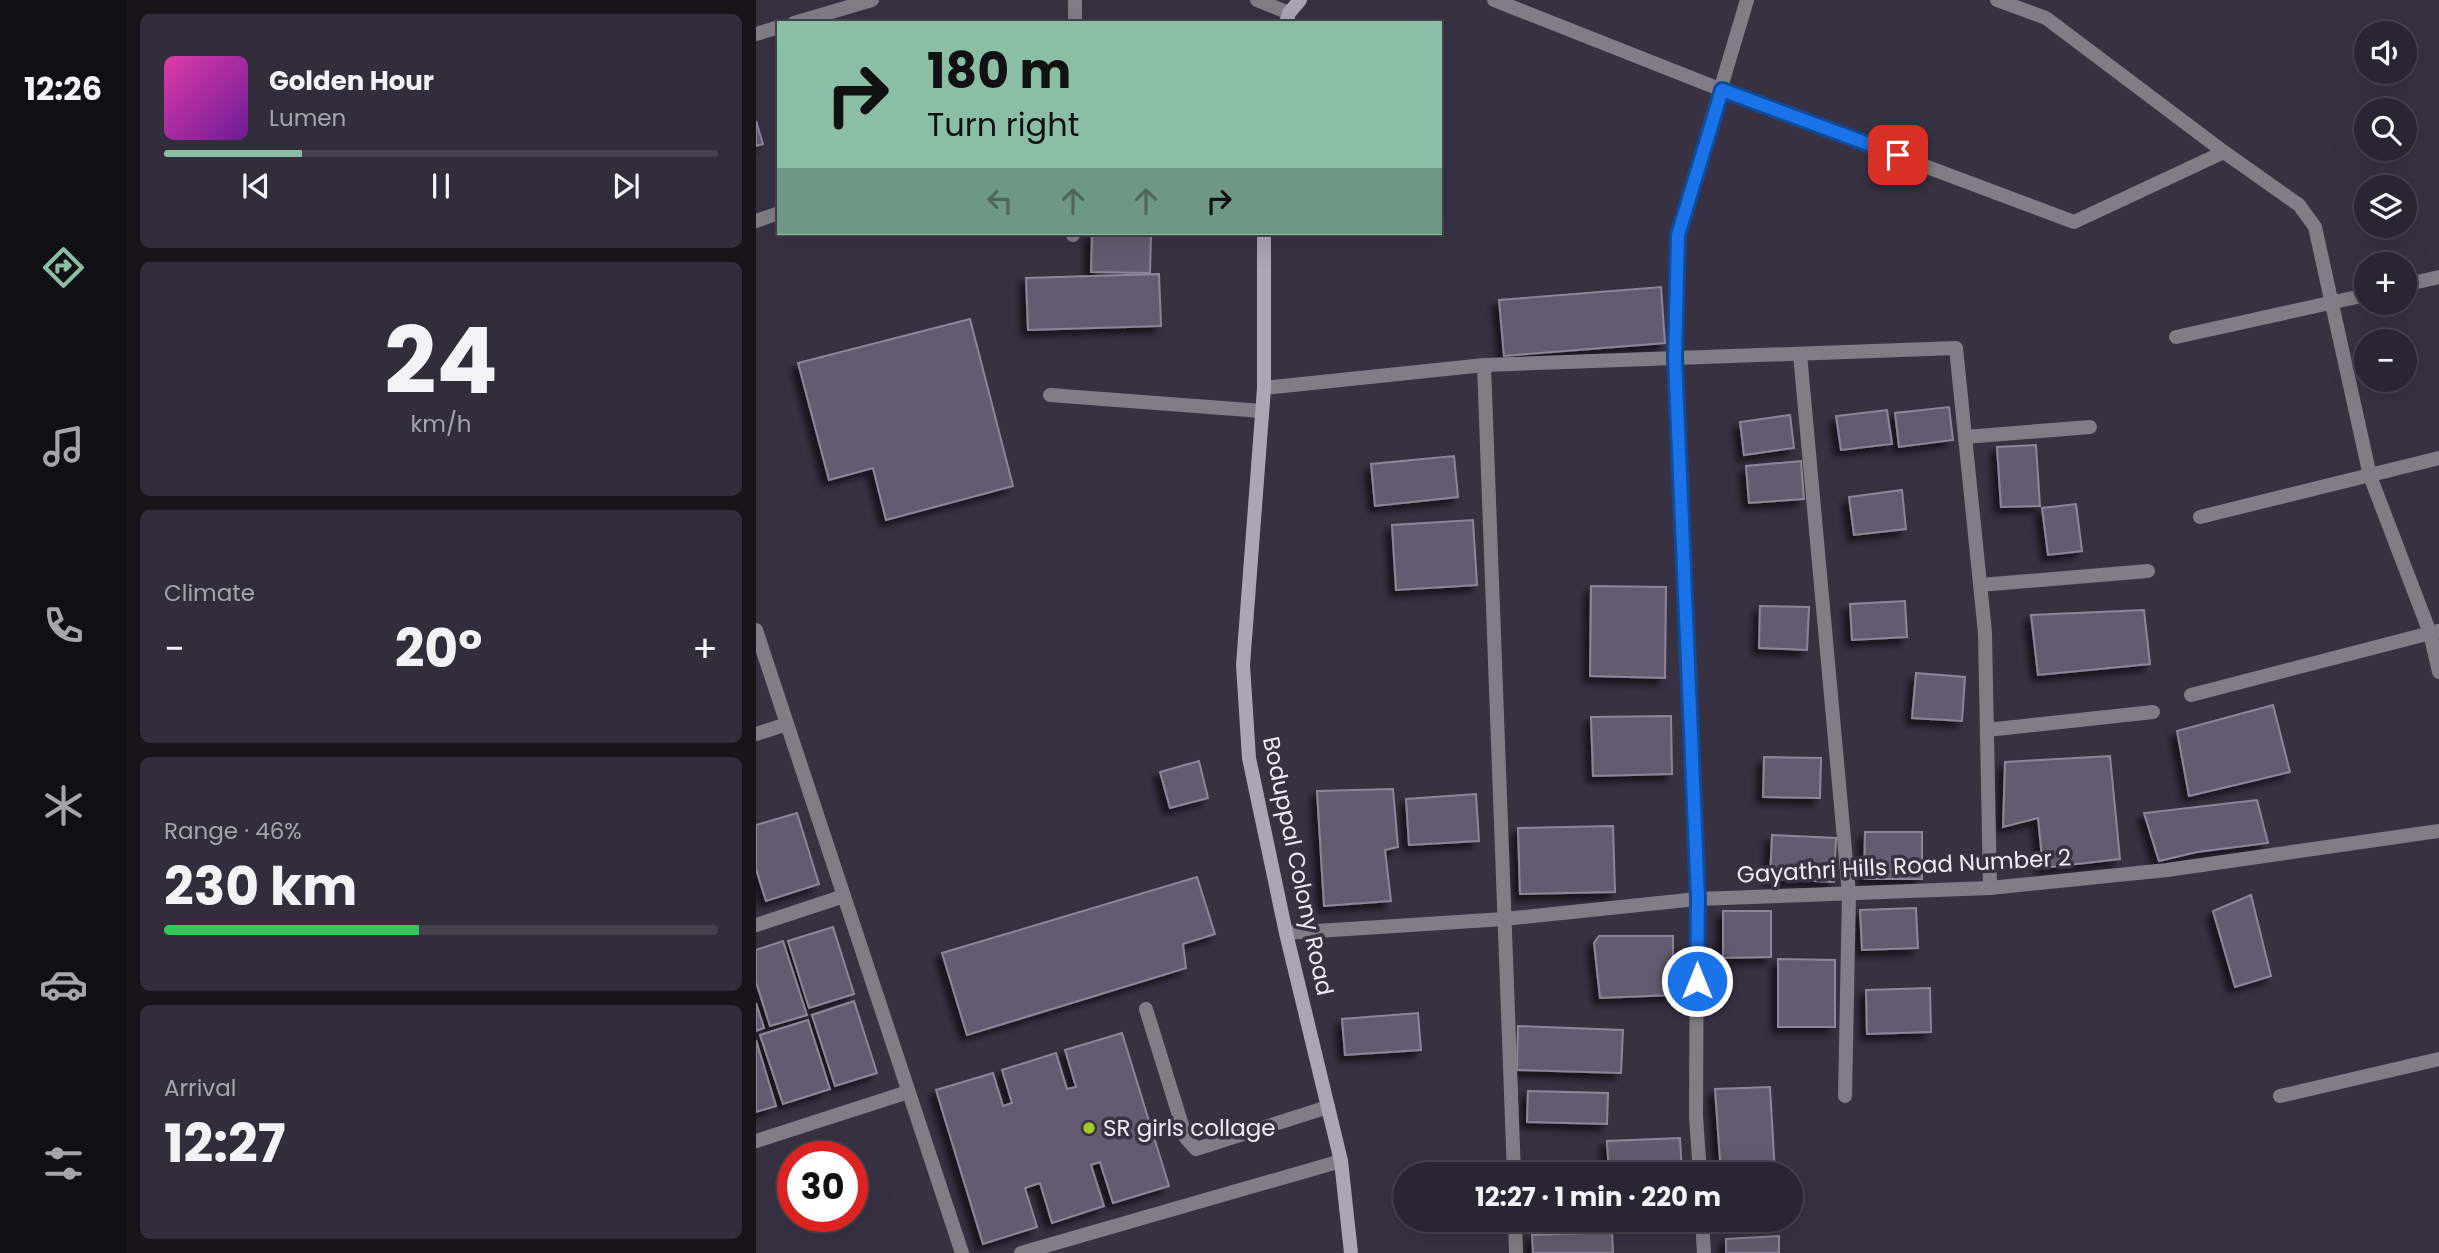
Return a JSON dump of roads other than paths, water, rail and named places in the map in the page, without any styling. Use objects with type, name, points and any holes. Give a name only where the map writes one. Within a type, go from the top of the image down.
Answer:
[{"type":"street","points":[[801,21],[872,0]]},
{"type":"street","points":[[1075,0],[1075,21]]},
{"type":"street","points":[[1257,0],[1287,18],[1300,0]]},
{"type":"street","points":[[1494,0],[1722,90],[2074,222],[2224,152]]},
{"type":"street","points":[[1699,1162],[1696,1117],[1698,899],[1675,358],[1678,235],[1747,0]]},
{"type":"street","points":[[1997,0],[2046,18],[2307,213],[2315,227],[2370,475],[2435,632],[2439,672]]},
{"type":"street","points":[[756,34],[777,28]]},
{"type":"street","points":[[756,221],[777,214]]},
{"type":"street","name":"Boduppal Colony Road","points":[[1265,235],[1264,388],[1242,665],[1249,758],[1286,933],[1341,1161],[1351,1253]]},
{"type":"street","points":[[2417,282],[2439,277]]},
{"type":"street","points":[[2176,337],[2354,298]]},
{"type":"street","points":[[1264,388],[1484,365],[1956,348],[1985,633],[1990,888]]},
{"type":"street","points":[[1801,354],[1849,894],[1845,1096]]},
{"type":"street","points":[[1484,365],[1514,1162]]},
{"type":"street","points":[[1050,395],[1262,411]]},
{"type":"street","points":[[1965,437],[2090,427]]},
{"type":"street","points":[[2200,517],[2439,458]]},
{"type":"street","points":[[1980,585],[2148,571]]},
{"type":"street","points":[[756,630],[962,1253]]},
{"type":"street","points":[[2191,695],[2435,632]]},
{"type":"street","points":[[1987,730],[2153,712]]},
{"type":"street","points":[[756,734],[787,724]]},
{"type":"street","name":"Gayathri Hills Road Number 2","points":[[1286,933],[1504,919],[1698,899],[1990,888],[2167,870],[2439,831]]},
{"type":"street","points":[[756,925],[844,896]]},
{"type":"street","points":[[1146,1009],[1186,1138],[1196,1149],[1328,1107]]},
{"type":"street","points":[[2280,1096],[2439,1059]]},
{"type":"street","points":[[756,1141],[908,1092]]},
{"type":"street","points":[[1021,1253],[1341,1161]]},
{"type":"street","points":[[1515,1232],[1516,1253]]},
{"type":"street","points":[[1703,1232],[1704,1253]]},
{"type":"place","name":"SR girls collage","points":[[1089,1128]]}]
